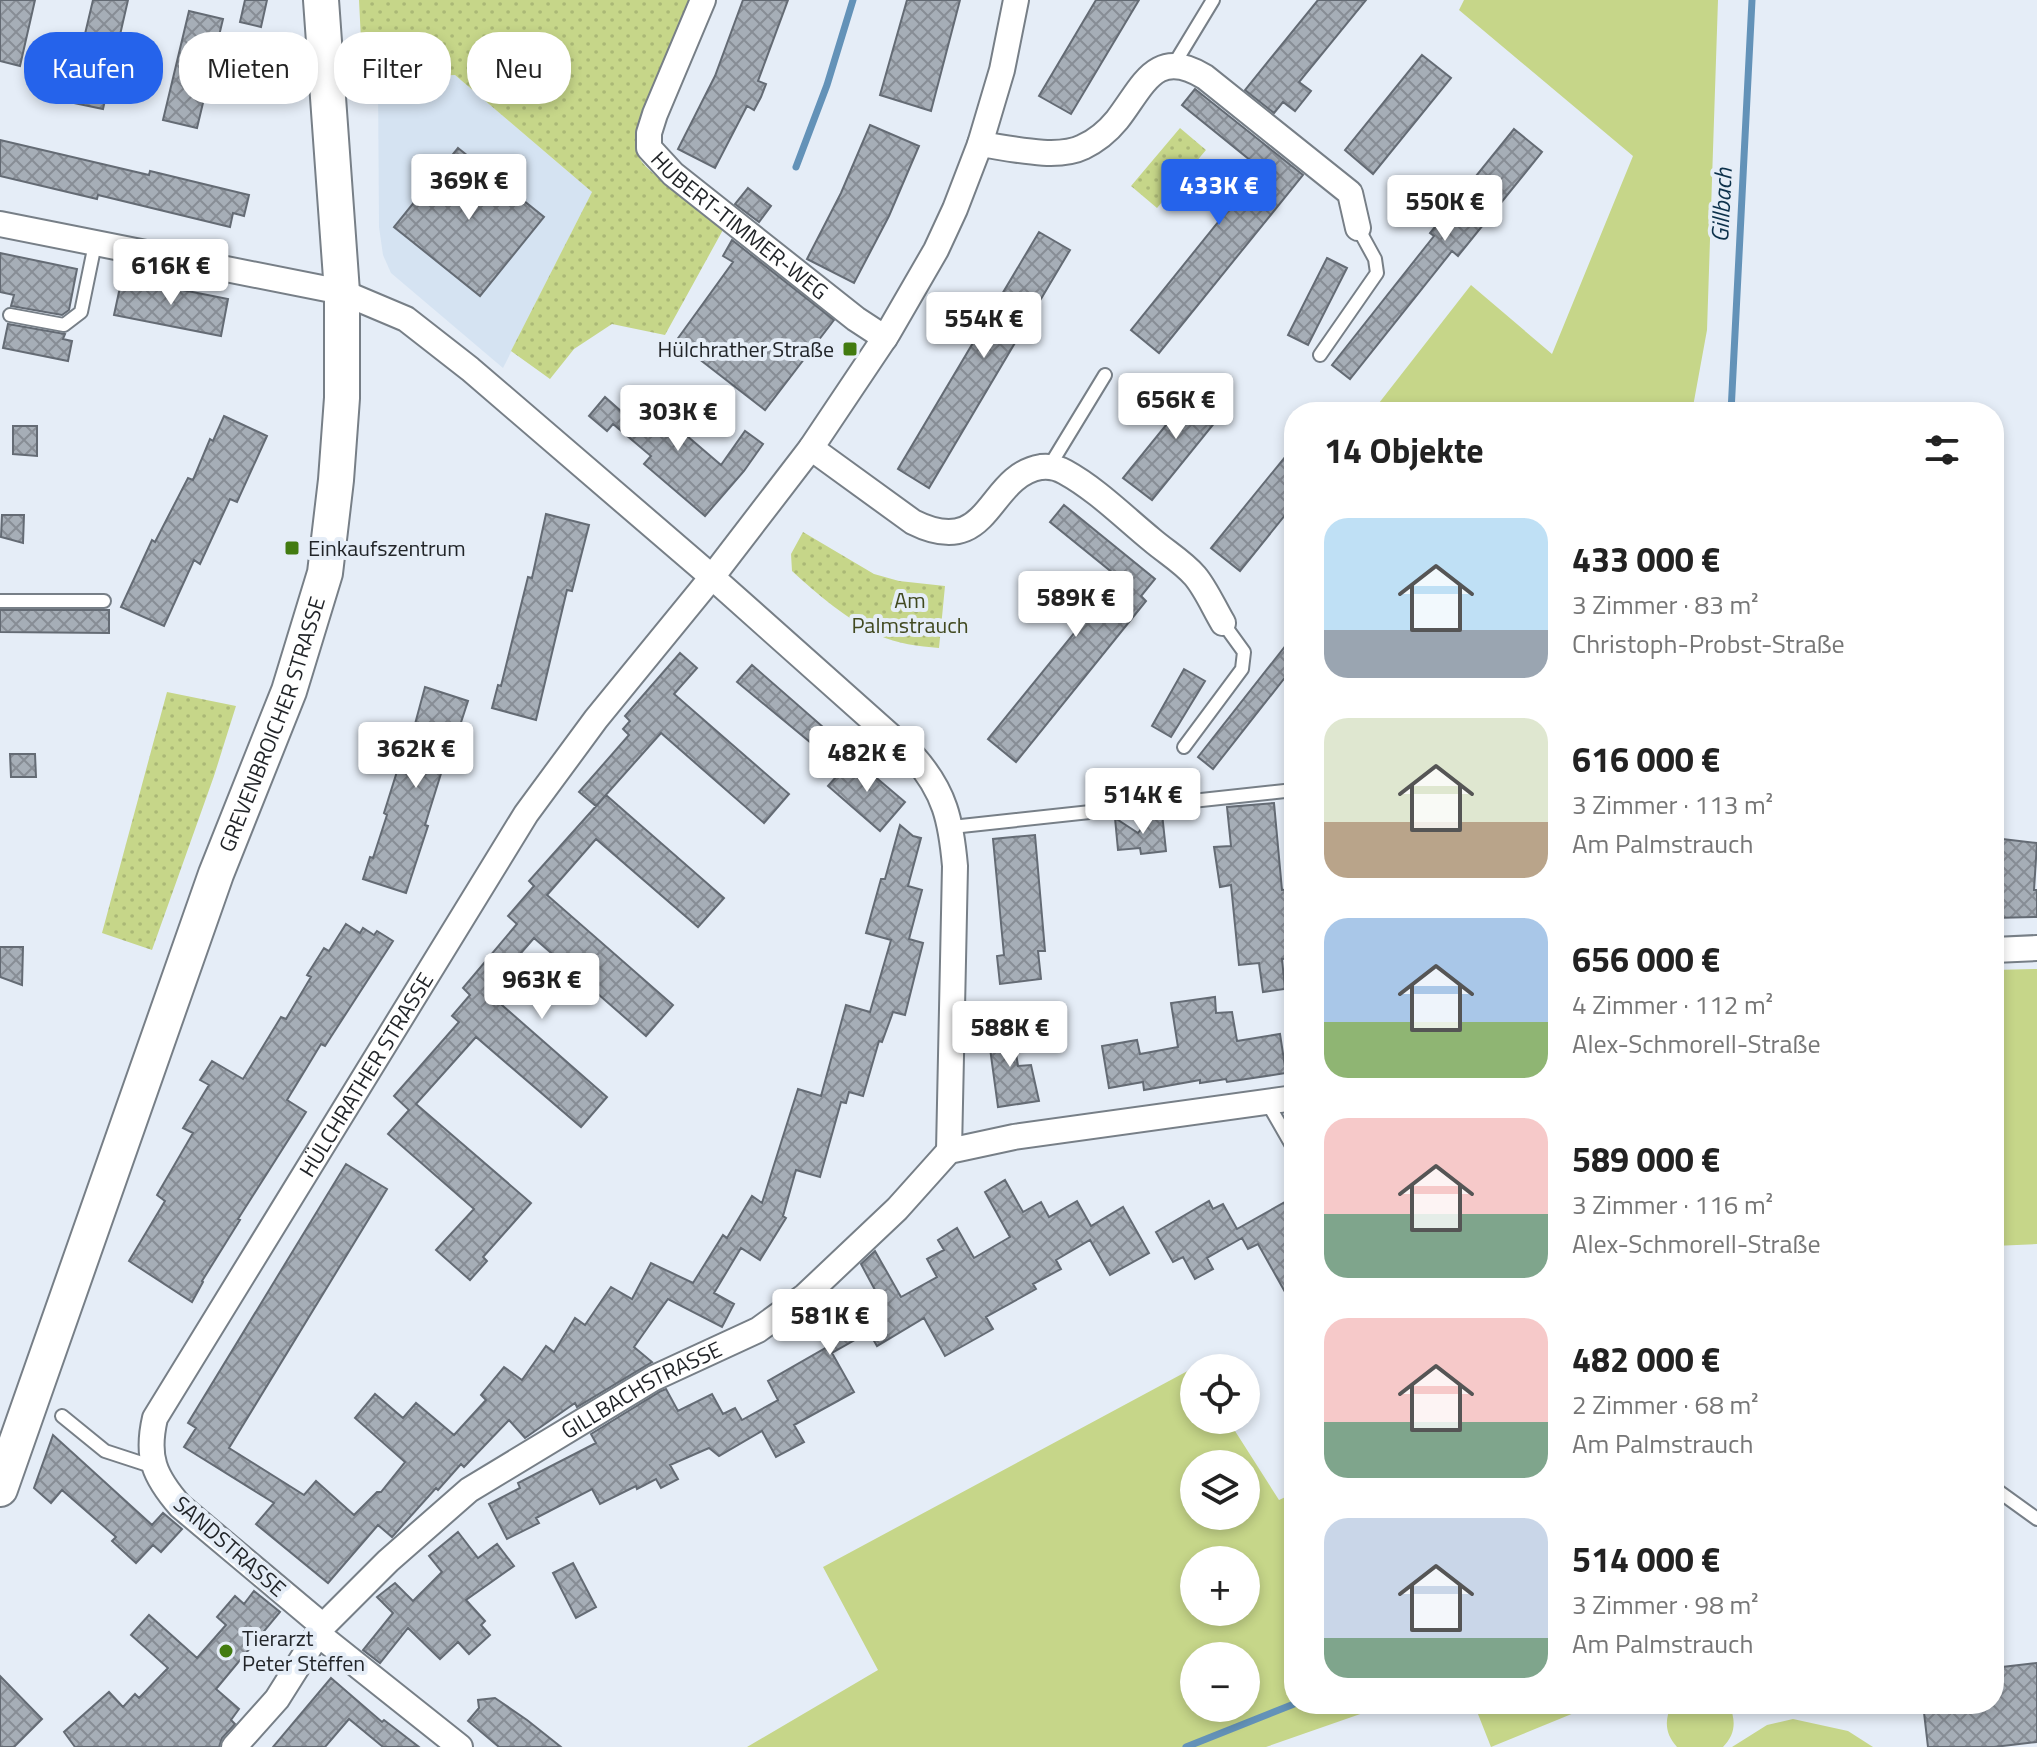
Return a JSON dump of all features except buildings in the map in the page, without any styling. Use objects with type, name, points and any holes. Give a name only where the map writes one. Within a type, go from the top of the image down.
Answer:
[{"type":"main road","name":"GREVENBROICHER STRASSE","points":[[0,1489],[216,874],[289,691],[325,573],[336,480],[342,388],[342,292],[321,0]]},
{"type":"street","name":"HUBERT-TIMMER-WEG","points":[[703,0],[655,114],[649,133],[649,148],[673,174],[856,319],[885,338]]},
{"type":"street","name":"HÜLCHRATHER STRASSE","points":[[154,1467],[150,1441],[155,1418],[526,814],[596,719],[712,577],[811,448],[885,338],[936,250],[955,209],[980,144],[1002,70],[1016,0]]},
{"type":"street","points":[[980,144],[1056,153],[1082,148],[1110,128],[1149,75],[1173,66],[1190,67],[1350,193],[1358,228]]},
{"type":"street","points":[[0,224],[342,292],[388,309],[425,332],[712,577],[914,757],[936,785],[952,827],[955,866],[949,1151],[1014,1137],[1284,1099]]},
{"type":"street","points":[[811,448],[913,522],[926,529],[947,533],[974,525],[1022,475],[1041,467],[1068,473],[1195,576],[1223,623]]},
{"type":"street","points":[[2004,950],[2037,948]]},
{"type":"street","name":"GILLBACHSTRASSE","points":[[234,1747],[277,1699],[320,1630],[388,1561],[469,1490],[654,1378],[758,1330],[805,1296],[897,1209],[949,1151]]},
{"type":"street","name":"SANDSTRASSE","points":[[154,1467],[165,1488],[180,1506],[320,1630],[460,1747]]},
{"type":"lane","points":[[1173,66],[1213,0]]},
{"type":"lane","points":[[1320,355],[1377,273],[1375,259],[1358,228]]},
{"type":"lane","points":[[10,315],[64,325],[81,312],[95,244]]},
{"type":"lane","points":[[1049,467],[1105,375]]},
{"type":"lane","points":[[0,601],[104,601]]},
{"type":"lane","points":[[1184,747],[1242,669],[1244,652],[1223,623]]},
{"type":"lane","points":[[952,827],[1284,791]]},
{"type":"lane","points":[[1267,1102],[1284,1132]]},
{"type":"lane","points":[[62,1416],[105,1451],[154,1467]]},
{"type":"lane","points":[[2004,1495],[2037,1519]]},
{"type":"shaded area","points":[[451,75],[467,85],[467,104],[489,104],[592,192],[503,368],[391,273],[383,255],[379,227],[378,104],[451,104]]},
{"type":"green space","points":[[359,0],[692,0],[639,121],[636,145],[645,166],[724,228],[665,335],[612,324],[574,349],[550,379],[511,351],[592,192],[489,104],[571,104],[571,32],[467,32],[467,85],[451,75],[451,32],[361,32]]},
{"type":"green space","points":[[1464,0],[1718,0],[1707,330],[1694,402],[1380,402],[1471,285],[1552,354],[1633,156],[1459,10]]},
{"type":"green space","points":[[1180,128],[1206,150],[1157,208],[1131,186]]},
{"type":"green space","name":"Am Palmstrauch","points":[[803,532],[874,574],[899,581],[945,586],[939,648],[900,643],[866,629],[792,571],[791,554]]},
{"type":"green space","points":[[167,692],[236,706],[152,950],[102,933]]},
{"type":"green space","points":[[2037,969],[2037,1244],[2004,1246],[2004,970]]},
{"type":"green space","points":[[1180,1375],[1180,1434],[1237,1434],[1247,1450],[1180,1450],[1180,1530],[1260,1530],[1260,1470],[1279,1500],[1284,1498],[1284,1714],[1360,1714],[1266,1747],[747,1747],[878,1670],[823,1567]]},
{"type":"green space","points":[[1478,1714],[1572,1714],[1491,1747]]},
{"type":"green space","points":[[1732,1714],[1734,1727],[1723,1747],[1677,1747],[1667,1727],[1668,1716]]},
{"type":"green space","points":[[1793,1719],[1848,1731],[1873,1747],[1732,1747],[1767,1725]]},
{"type":"waterway","points":[[796,167],[827,85],[853,0]]},
{"type":"waterway","name":"Gillbach","points":[[1732,402],[1752,0]]},
{"type":"waterway","name":"Gillbach","points":[[1186,1747],[1284,1708]]},
{"type":"place","name":"Hülchrather Straße","points":[[850,349]]},
{"type":"place","name":"Einkaufszentrum","points":[[292,548]]},
{"type":"place","name":"Tierarzt Peter Steffen","points":[[226,1651]]}]
